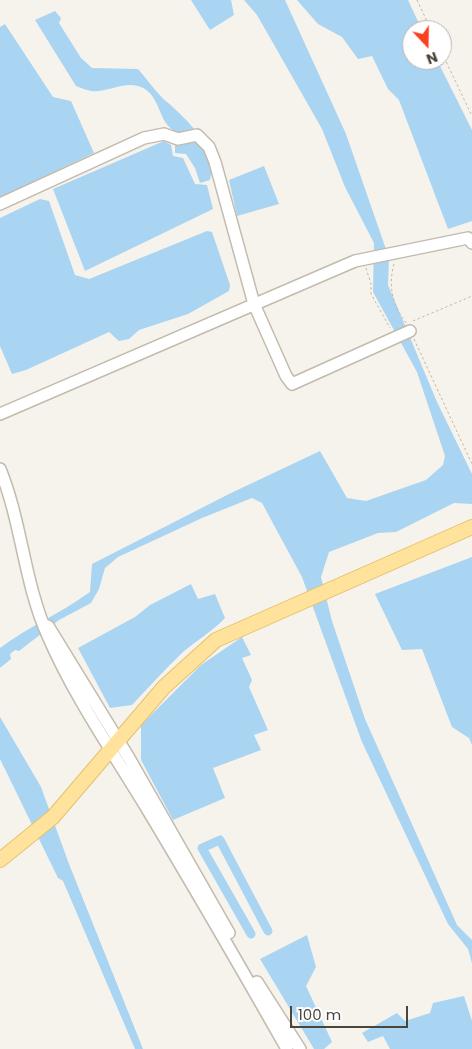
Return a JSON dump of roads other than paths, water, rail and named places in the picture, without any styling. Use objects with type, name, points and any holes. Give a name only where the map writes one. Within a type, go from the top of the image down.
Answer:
[{"type":"main road","points":[[0,860],[53,817],[164,687],[216,640],[472,527]]},
{"type":"street","points":[[0,204],[144,138],[164,134],[178,139],[197,135],[209,147],[215,162],[254,304],[286,376],[292,384],[410,332]]},
{"type":"street","points":[[0,414],[355,261],[468,238],[472,243]]},
{"type":"street","points":[[0,469],[11,503],[29,582],[60,662],[115,746],[245,962],[300,1049]]},
{"type":"street","points":[[115,746],[287,1049]]},
{"type":"water","points":[[191,0],[231,0],[234,15],[210,30]]},
{"type":"water","points":[[244,0],[285,0],[346,134],[389,258],[388,285],[437,402],[472,474],[472,504],[454,503],[396,532],[378,533],[329,552],[321,577],[332,621],[365,719],[457,925],[472,940],[472,963],[468,949],[448,924],[362,742],[302,577],[262,503],[252,498],[202,518],[118,557],[105,568],[99,589],[91,603],[59,620],[19,651],[15,650],[10,654],[11,659],[0,668],[0,648],[90,592],[92,564],[229,494],[320,451],[347,498],[366,501],[426,480],[443,465],[445,456],[417,372],[373,292],[374,243],[345,187],[322,129],[257,15]]},
{"type":"water","points":[[297,0],[408,0],[417,20],[402,20],[402,70],[442,70],[472,130],[472,221],[448,229],[399,100],[388,89],[372,56],[358,59],[342,37],[318,24]]},
{"type":"water","points":[[55,11],[61,18],[59,23],[81,58],[92,68],[138,69],[159,95],[192,126],[206,147],[210,158],[212,169],[210,180],[200,183],[195,168],[186,154],[175,153],[175,145],[181,145],[181,134],[168,125],[155,100],[145,89],[138,86],[125,85],[91,91],[76,86],[35,20]]},
{"type":"water","points":[[5,24],[53,97],[71,101],[94,153],[0,197],[0,27]]},
{"type":"water","points":[[164,141],[171,145],[173,156],[183,158],[195,184],[207,185],[213,209],[85,271],[53,189]]},
{"type":"water","points":[[264,166],[279,204],[237,216],[229,180]]},
{"type":"water","points":[[40,199],[49,201],[75,275],[89,279],[207,231],[212,232],[230,285],[229,291],[188,314],[139,330],[129,339],[119,341],[109,332],[26,370],[12,374],[0,346],[0,218]]},
{"type":"water","points":[[472,557],[472,745],[469,738],[452,727],[422,649],[402,650],[375,594]]},
{"type":"water","points":[[191,584],[198,599],[215,594],[225,618],[183,652],[132,705],[110,708],[78,648],[135,617],[150,605]]},
{"type":"water","points":[[242,637],[251,655],[242,658],[252,680],[249,687],[268,730],[254,735],[261,750],[213,768],[225,798],[173,820],[141,760],[141,725],[201,665]]},
{"type":"water","points":[[0,717],[41,787],[69,864],[143,1049],[135,1049],[63,881],[58,878],[0,759]]},
{"type":"water","points":[[307,935],[316,967],[306,986],[332,1042],[324,1049],[314,1049],[260,959]]},
{"type":"water","points":[[464,996],[472,1021],[472,1049],[390,1049],[383,1036],[368,1042],[362,1033],[397,1013],[405,1021],[430,1013],[433,1003]]},
{"type":"waterway","points":[[251,934],[202,848],[220,840],[268,931]]}]
